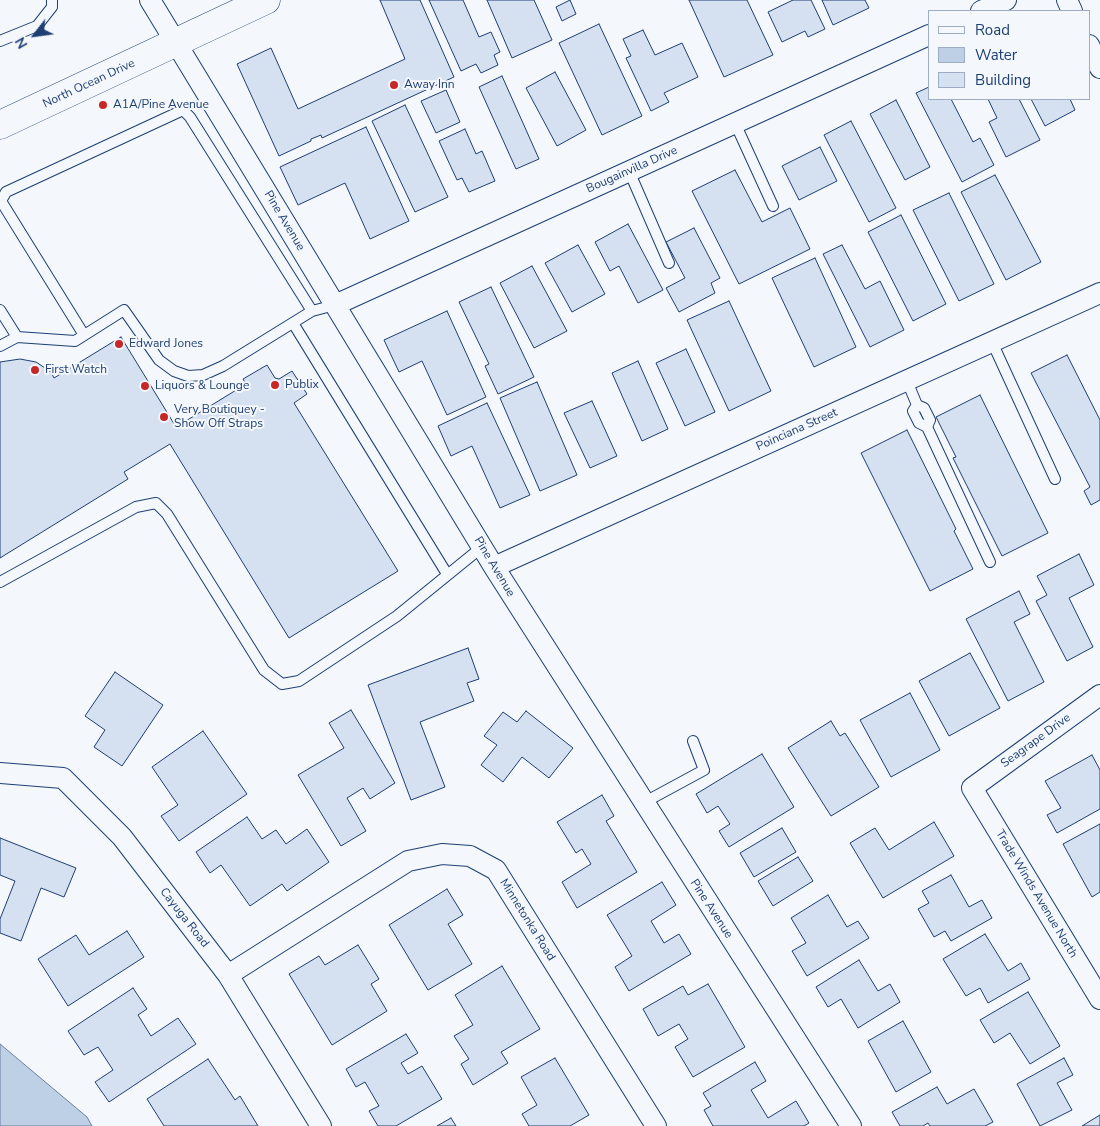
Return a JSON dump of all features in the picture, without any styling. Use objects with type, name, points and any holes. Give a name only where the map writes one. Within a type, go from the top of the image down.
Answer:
[{"type":"main road","name":"North Ocean Drive","points":[[0,125],[266,0]]},
{"type":"street","name":"Pine Avenue","points":[[150,0],[494,567],[851,1126]]},
{"type":"street","points":[[983,10],[1006,0]]},
{"type":"street","name":"Bougainvilla Drive","points":[[335,305],[928,35]]},
{"type":"street","points":[[1090,47],[1100,68]]},
{"type":"street","name":"Poinciana Street","points":[[494,567],[1100,294]]},
{"type":"street","name":"Seagrape Drive","points":[[972,788],[1100,695]]},
{"type":"street","name":"Cayuga Road","points":[[0,773],[63,778],[122,837],[228,975],[321,1126]]},
{"type":"street","name":"Trade Winds Avenue North","points":[[972,788],[1100,999]]},
{"type":"street","name":"Minnetonka Road","points":[[228,975],[408,861],[442,854],[470,856],[496,870],[656,1126]]},
{"type":"lane","points":[[0,41],[36,26],[52,7],[52,0]]},
{"type":"lane","points":[[84,335],[0,202],[6,192],[183,110],[190,116],[312,311]]},
{"type":"lane","points":[[735,123],[773,206]]},
{"type":"lane","points":[[628,171],[669,263]]},
{"type":"lane","points":[[0,346],[17,337],[75,341],[124,310],[159,360],[174,372],[188,376],[203,375],[223,366],[312,311],[335,305]]},
{"type":"lane","points":[[0,310],[17,337]]},
{"type":"lane","points":[[293,323],[447,574]]},
{"type":"lane","points":[[992,342],[1055,479]]},
{"type":"lane","points":[[907,381],[917,405],[913,411],[920,423],[927,427],[990,562]]},
{"type":"lane","points":[[0,582],[136,506],[156,503],[167,514],[264,670],[282,684],[299,681],[397,616],[482,547]]},
{"type":"lane","points":[[643,803],[704,770],[693,741]]},
{"type":"water","points":[[0,1044],[87,1117],[92,1126],[0,1126]]},
{"type":"building","name":"Away Inn","points":[[380,0],[420,0],[454,77],[322,138],[321,135],[311,139],[311,141],[279,156],[237,64],[271,48],[298,109],[405,59]]},
{"type":"building","points":[[429,0],[463,0],[479,37],[491,32],[500,52],[494,55],[498,65],[481,73],[476,64],[461,71]]},
{"type":"building","points":[[487,0],[534,0],[552,40],[512,58]]},
{"type":"building","points":[[570,0],[576,14],[562,21],[556,7]]},
{"type":"building","points":[[689,0],[747,0],[773,55],[724,77]]},
{"type":"building","points":[[793,0],[811,0],[825,29],[808,37],[805,31],[782,42],[768,12]]},
{"type":"building","points":[[822,0],[865,0],[869,8],[833,25]]},
{"type":"building","points":[[599,24],[642,116],[602,135],[559,43]]},
{"type":"building","points":[[643,30],[655,55],[682,43],[698,77],[664,93],[669,102],[651,111],[626,58],[631,56],[623,39]]},
{"type":"building","points":[[555,72],[586,130],[557,146],[526,88]]},
{"type":"building","points":[[502,76],[539,159],[516,169],[479,87]]},
{"type":"building","points":[[928,87],[928,100],[952,100],[973,142],[980,138],[994,165],[962,182],[916,93]]},
{"type":"building","points":[[446,90],[460,122],[436,133],[421,101]]},
{"type":"building","points":[[896,100],[930,167],[905,180],[870,114]]},
{"type":"building","points":[[988,100],[1020,100],[1040,140],[1006,157],[989,122],[997,118]]},
{"type":"building","points":[[1032,100],[1070,100],[1075,110],[1045,126]]},
{"type":"building","points":[[405,105],[448,197],[415,212],[372,121]]},
{"type":"building","points":[[851,121],[896,208],[869,222],[824,135]]},
{"type":"building","points":[[366,127],[409,221],[370,239],[345,183],[298,205],[280,167]]},
{"type":"building","points":[[465,129],[476,154],[482,151],[495,181],[469,192],[462,178],[457,180],[439,141]]},
{"type":"building","points":[[820,147],[837,181],[799,200],[782,166]]},
{"type":"building","points":[[735,170],[762,222],[790,208],[810,249],[739,284],[692,191]]},
{"type":"building","points":[[995,175],[1041,262],[1006,280],[961,192]]},
{"type":"building","points":[[949,193],[994,284],[959,301],[913,210]]},
{"type":"building","points":[[901,215],[946,304],[913,321],[868,232]]},
{"type":"building","points":[[628,224],[663,290],[638,303],[619,266],[610,271],[595,242]]},
{"type":"building","points":[[694,228],[720,278],[711,283],[715,293],[679,312],[666,288],[685,278],[666,242]]},
{"type":"building","points":[[578,245],[605,294],[572,312],[545,263]]},
{"type":"building","points":[[842,245],[865,289],[880,281],[904,330],[870,347],[823,254]]},
{"type":"building","points":[[815,258],[856,347],[814,367],[772,278]]},
{"type":"building","points":[[532,266],[567,331],[534,348],[500,283]]},
{"type":"building","points":[[491,287],[534,377],[498,394],[485,366],[489,364],[459,302]]},
{"type":"building","points":[[729,301],[771,391],[729,411],[687,320]]},
{"type":"building","points":[[447,311],[486,397],[447,415],[422,361],[399,372],[384,340]]},
{"type":"building","points":[[121,337],[176,427],[246,384],[243,379],[267,365],[275,378],[279,379],[292,371],[307,394],[294,403],[398,571],[289,638],[170,444],[124,472],[128,479],[0,558],[0,362],[20,359],[36,362],[51,372],[54,378]]},
{"type":"building","points":[[686,349],[715,412],[685,426],[656,363]]},
{"type":"building","points":[[1067,355],[1100,420],[1100,500],[1091,505],[1084,491],[1090,487],[1031,373]]},
{"type":"building","points":[[638,361],[668,429],[642,441],[612,373]]},
{"type":"building","points":[[537,382],[577,475],[540,491],[500,398]]},
{"type":"building","points":[[980,395],[1048,533],[1002,556],[953,458],[956,457],[936,417]]},
{"type":"building","points":[[592,401],[617,456],[590,468],[564,413]]},
{"type":"building","points":[[487,403],[530,495],[500,508],[472,446],[451,456],[438,426]]},
{"type":"building","points":[[907,430],[956,529],[954,531],[973,569],[930,591],[861,453]]},
{"type":"building","points":[[1079,554],[1094,585],[1069,598],[1093,647],[1067,661],[1036,601],[1047,595],[1037,576]]},
{"type":"building","points":[[1019,591],[1030,614],[1014,622],[1044,682],[1008,701],[966,619]]},
{"type":"building","points":[[468,648],[479,679],[467,683],[474,701],[420,722],[445,787],[411,800],[368,685]]},
{"type":"building","points":[[970,653],[1000,708],[949,736],[919,681]]},
{"type":"building","points":[[115,672],[163,705],[122,766],[94,747],[105,730],[85,716]]},
{"type":"building","points":[[910,693],[940,750],[891,777],[860,720]]},
{"type":"building","points":[[351,710],[395,783],[370,799],[363,788],[347,798],[366,831],[341,846],[298,775],[344,748],[329,723]]},
{"type":"building","points":[[526,711],[573,748],[549,778],[522,757],[503,782],[481,765],[497,745],[484,736],[503,712],[517,722]]},
{"type":"building","points":[[831,721],[840,736],[845,733],[879,787],[831,816],[788,748]]},
{"type":"building","points":[[203,731],[247,794],[179,841],[161,816],[178,805],[152,767]]},
{"type":"building","points":[[762,754],[794,807],[729,847],[719,831],[730,824],[718,806],[707,813],[696,794]]},
{"type":"building","points":[[1092,755],[1100,770],[1100,809],[1057,833],[1047,815],[1061,808],[1045,781]]},
{"type":"building","points":[[602,795],[614,816],[606,821],[637,872],[577,908],[562,882],[591,864],[582,849],[576,853],[557,822]]},
{"type":"building","points":[[247,817],[262,839],[276,830],[286,844],[307,829],[329,862],[287,891],[282,884],[250,906],[221,865],[210,873],[196,852]]},
{"type":"building","points":[[934,822],[954,856],[883,898],[850,843],[875,828],[889,850]]},
{"type":"building","points":[[1100,824],[1100,892],[1092,897],[1063,844]]},
{"type":"building","points":[[782,828],[796,852],[754,877],[740,853]]},
{"type":"building","points":[[0,838],[76,868],[64,897],[41,888],[21,941],[0,933],[0,919],[15,881],[0,875]]},
{"type":"building","points":[[798,857],[813,881],[773,906],[758,881]]},
{"type":"building","points":[[951,875],[969,907],[982,900],[992,918],[951,941],[945,931],[934,937],[918,909],[929,903],[922,891]]},
{"type":"building","points":[[662,882],[676,905],[651,921],[664,943],[679,934],[691,954],[629,991],[615,967],[632,956],[607,915]]},
{"type":"building","points":[[447,889],[463,915],[448,924],[472,964],[428,990],[389,925]]},
{"type":"building","points":[[828,895],[847,927],[858,921],[869,938],[807,976],[792,951],[806,943],[791,918]]},
{"type":"building","points":[[127,931],[144,957],[68,1006],[38,959],[76,935],[89,955]]},
{"type":"building","points":[[985,934],[1008,971],[1021,963],[1030,979],[988,1003],[980,988],[966,996],[943,959]]},
{"type":"building","points":[[358,945],[379,979],[371,984],[387,1011],[332,1045],[289,974],[319,956],[325,965]]},
{"type":"building","points":[[859,960],[878,991],[890,984],[900,1002],[858,1028],[841,999],[828,1007],[816,987]]},
{"type":"building","points":[[502,966],[540,1029],[501,1052],[508,1063],[473,1085],[461,1064],[469,1059],[454,1036],[473,1025],[455,995]]},
{"type":"building","points":[[708,984],[745,1047],[693,1077],[675,1047],[688,1039],[679,1024],[658,1036],[643,1009],[683,986],[688,995]]},
{"type":"building","points":[[133,988],[147,1009],[138,1015],[151,1036],[178,1018],[196,1044],[109,1102],[95,1082],[113,1070],[98,1047],[84,1055],[68,1031]]},
{"type":"building","points":[[1028,992],[1060,1046],[1030,1064],[1010,1033],[994,1043],[980,1020]]},
{"type":"building","points":[[903,1021],[931,1072],[896,1092],[868,1041]]},
{"type":"building","points":[[406,1034],[418,1053],[401,1063],[408,1074],[422,1066],[442,1099],[396,1126],[378,1126],[369,1111],[379,1106],[365,1082],[356,1087],[346,1069]]},
{"type":"building","points":[[555,1058],[589,1115],[570,1126],[529,1126],[522,1114],[537,1105],[521,1077]]},
{"type":"building","points":[[1064,1058],[1073,1075],[1057,1083],[1072,1110],[1040,1126],[1017,1084]]},
{"type":"building","points":[[208,1059],[235,1100],[240,1096],[258,1126],[164,1126],[147,1099]]},
{"type":"building","points":[[755,1062],[766,1081],[751,1090],[768,1118],[796,1101],[809,1123],[804,1126],[713,1126],[704,1110],[711,1106],[703,1093]]},
{"type":"building","points":[[937,1087],[947,1104],[974,1089],[993,1122],[985,1126],[930,1126],[928,1123],[923,1126],[900,1126],[892,1112]]},
{"type":"building","points":[[1100,1115],[1100,1126],[1082,1126]]},
{"type":"building","points":[[451,1118],[456,1126],[437,1126]]},
{"type":"place","name":"Away Inn","points":[[394,85]]},
{"type":"place","name":"A1A/Pine Avenue","points":[[103,105]]},
{"type":"place","name":"Edward Jones","points":[[119,344]]},
{"type":"place","name":"First Watch","points":[[35,370]]},
{"type":"place","name":"Publix","points":[[275,385]]},
{"type":"place","name":"Liquors & Lounge","points":[[145,386]]},
{"type":"place","name":"Very Boutiquey - Show Off Straps","points":[[164,417]]}]
